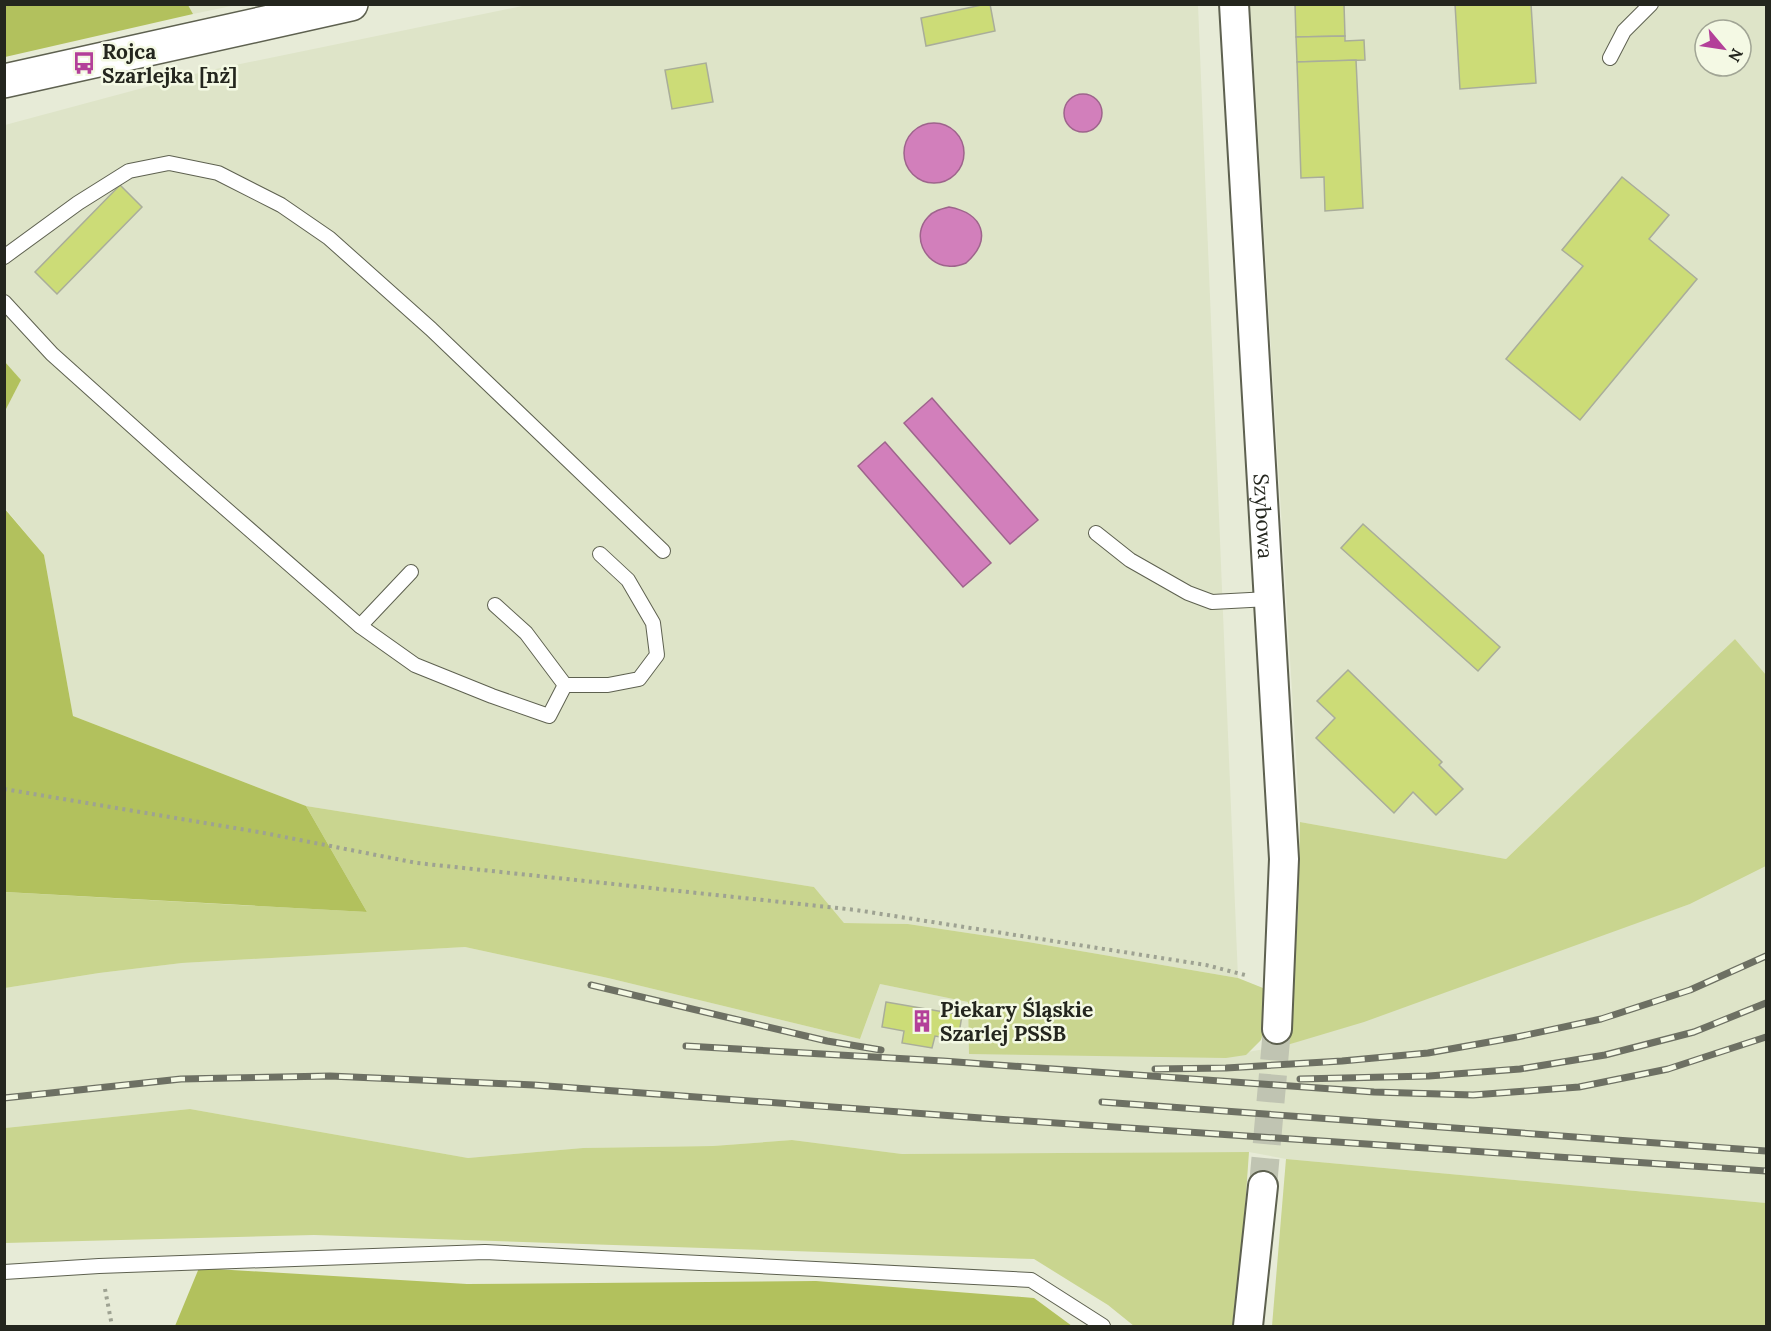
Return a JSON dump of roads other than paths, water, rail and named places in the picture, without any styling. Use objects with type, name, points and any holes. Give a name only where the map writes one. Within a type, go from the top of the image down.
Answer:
[{"type":"street","points":[[4,81],[351,4]]},
{"type":"street","name":"Szybowa","points":[[1234,4],[1284,860],[1277,1029]]},
{"type":"street","points":[[1248,1326],[1263,1186]]},
{"type":"lane","points":[[1610,58],[1624,32],[1651,4]]},
{"type":"lane","points":[[4,257],[78,203],[129,171],[169,163],[218,173],[281,205],[330,238],[431,328],[663,551]]},
{"type":"lane","points":[[4,302],[52,354],[179,468],[360,626],[415,665],[549,716],[565,685]]},
{"type":"lane","points":[[1096,533],[1130,560],[1188,593],[1212,602],[1269,599]]},
{"type":"lane","points":[[565,685],[608,685],[639,679],[657,655],[653,622],[628,580],[600,554]]},
{"type":"lane","points":[[360,626],[411,572]]},
{"type":"lane","points":[[495,605],[526,633],[565,685]]},
{"type":"lane","points":[[4,1272],[99,1266],[486,1251],[1031,1280],[1103,1326]]},
{"type":"tunnel","points":[[1263,1186],[1277,1029]]},
{"type":"railway","points":[[1155,1069],[1226,1068],[1342,1061],[1428,1053],[1517,1037],[1601,1019],[1690,990],[1766,956]]},
{"type":"railway","points":[[591,985],[827,1041],[881,1050]]},
{"type":"railway","points":[[1300,1079],[1429,1076],[1520,1069],[1605,1055],[1694,1032],[1766,1003]]},
{"type":"railway","points":[[686,1046],[943,1061],[1374,1092],[1473,1095],[1579,1087],[1668,1069],[1766,1037]]},
{"type":"railway","points":[[4,1098],[181,1079],[330,1076],[534,1085],[1766,1171]]},
{"type":"railway","points":[[1102,1102],[1766,1151]]},
{"type":"place","name":"Rojca Szarlejka [nż]","points":[[84,63]]},
{"type":"place","name":"Piekary Śląskie Szarlej PSSB","points":[[922,1021]]}]
